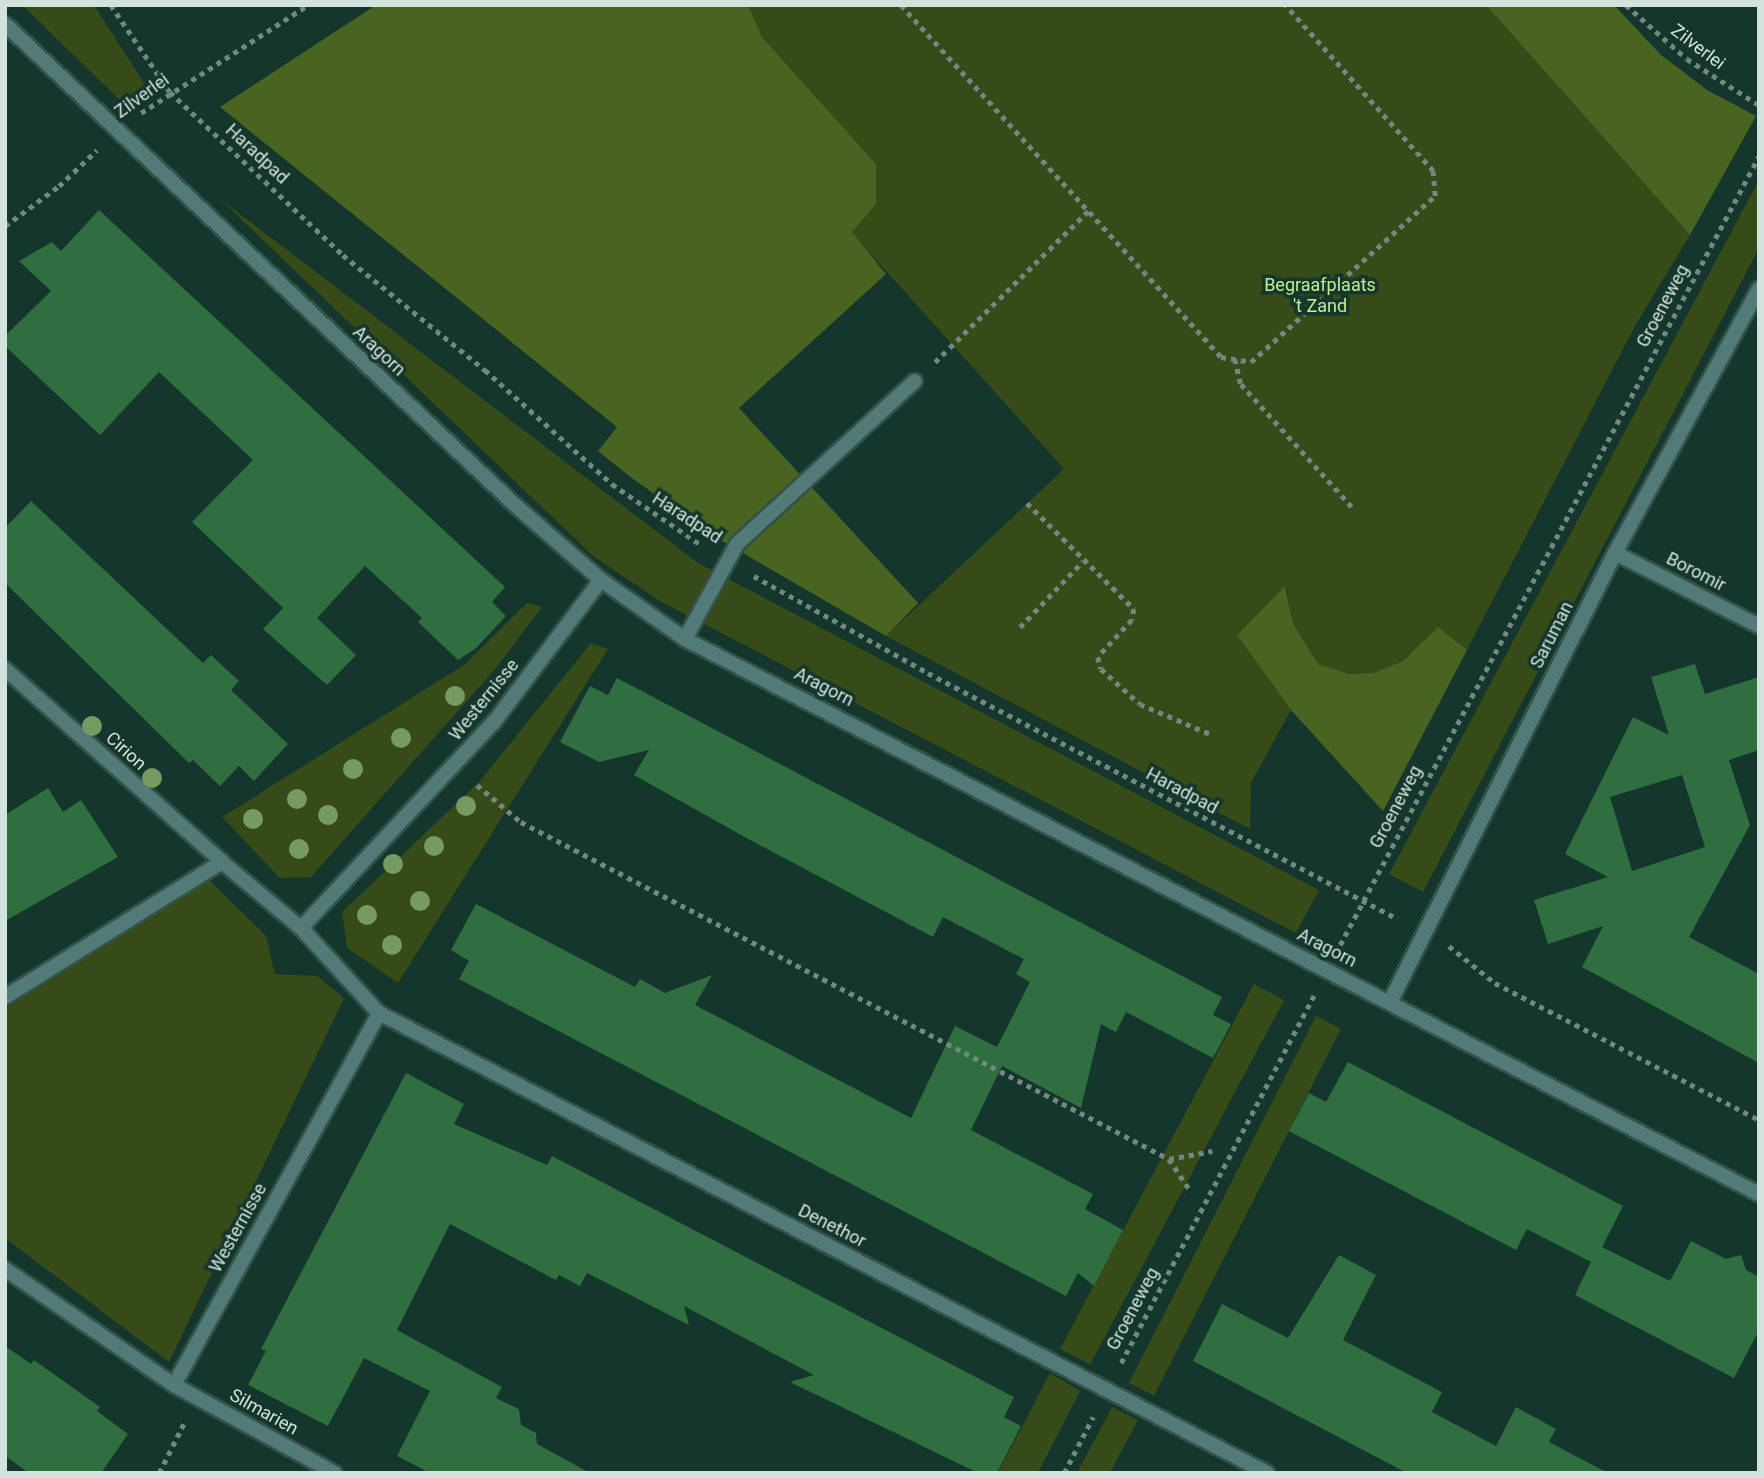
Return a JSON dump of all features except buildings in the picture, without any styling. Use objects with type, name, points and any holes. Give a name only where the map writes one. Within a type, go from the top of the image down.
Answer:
[{"type":"street","name":"Aragorn","points":[[5,24],[515,505],[601,580],[685,639],[1759,1194]]},
{"type":"street","name":"Saruman","points":[[1390,1002],[1615,553],[1759,289]]},
{"type":"street","points":[[685,639],[727,560],[754,527],[915,381]]},
{"type":"street","name":"Boromir","points":[[1615,553],[1759,626]]},
{"type":"street","name":"Westernisse","points":[[301,928],[494,722],[601,580]]},
{"type":"street","name":"Cirion","points":[[5,669],[222,862]]},
{"type":"street","points":[[5,997],[222,862],[301,928],[379,1013]]},
{"type":"street","name":"Westernisse","points":[[173,1385],[379,1013]]},
{"type":"street","name":"Denethor","points":[[379,1013],[1267,1473]]},
{"type":"street","points":[[5,1269],[173,1385]]},
{"type":"street","name":"Silmarien","points":[[173,1385],[335,1473]]},
{"type":"path","name":"Haradpad","points":[[111,5],[170,92],[343,255],[485,370],[612,484],[670,528],[928,673],[1362,901]]},
{"type":"path","name":"Zilverlei","points":[[5,226],[59,186],[118,130],[170,92],[308,5]]},
{"type":"path","points":[[901,5],[1221,357],[1251,362],[1435,196],[1433,171],[1285,5]]},
{"type":"path","name":"Zilverlei","points":[[1626,5],[1687,59],[1759,105]]},
{"type":"path","name":"Groeneweg","points":[[1064,1473],[1362,901],[1759,156]]},
{"type":"path","points":[[915,381],[1088,210]]},
{"type":"path","points":[[1235,359],[1241,384],[1354,509]]},
{"type":"path","points":[[1027,503],[1134,609],[1132,620],[1098,657],[1101,668],[1140,704],[1210,734]]},
{"type":"path","points":[[1020,627],[1083,561]]},
{"type":"path","points":[[454,766],[521,822],[1169,1159],[1191,1192]]},
{"type":"path","points":[[1362,901],[1453,948],[1495,983],[1759,1120]]},
{"type":"path","points":[[1169,1159],[1212,1151]]},
{"type":"path","points":[[159,1473],[197,1398]]},
{"type":"green space","points":[[22,5],[94,5],[146,86],[123,103]]},
{"type":"green space","points":[[376,5],[748,5],[762,37],[876,164],[876,204],[852,232],[886,274],[739,408],[918,603],[886,636],[722,541],[633,479],[598,451],[617,427],[220,107]]},
{"type":"green space","name":"Begraafplaats 't Zand","points":[[748,5],[1486,5],[1690,235],[1635,326],[1467,650],[1438,627],[1403,661],[1373,673],[1349,674],[1318,664],[1293,623],[1286,587],[1237,635],[1291,710],[1251,783],[1250,829],[886,636],[1064,469],[851,232],[876,204],[876,164],[762,37]]},
{"type":"green space","points":[[1486,5],[1614,5],[1661,55],[1707,90],[1756,116],[1690,235]]},
{"type":"green space","points":[[1759,180],[1759,248],[1423,892],[1389,874]]},
{"type":"green space","points":[[219,198],[698,563],[1319,890],[1296,933],[660,601],[592,555]]},
{"type":"green space","points":[[1285,586],[1293,623],[1318,664],[1349,674],[1373,673],[1403,661],[1438,627],[1467,650],[1383,811],[1291,710],[1237,635]]},
{"type":"green space","points":[[527,603],[542,607],[496,668],[311,877],[280,878],[222,817],[464,665]]},
{"type":"green space","points":[[591,643],[608,649],[398,983],[347,948],[342,912],[480,781]]},
{"type":"green space","points":[[207,878],[266,936],[275,974],[317,976],[344,998],[169,1362],[5,1238],[5,1009]]},
{"type":"green space","points":[[1254,984],[1284,1000],[1090,1365],[1060,1349]]},
{"type":"green space","points":[[1316,1016],[1341,1029],[1154,1396],[1129,1383]]},
{"type":"green space","points":[[1050,1373],[1080,1391],[1038,1473],[998,1473]]},
{"type":"green space","points":[[1112,1407],[1138,1420],[1110,1473],[1077,1473]]}]
